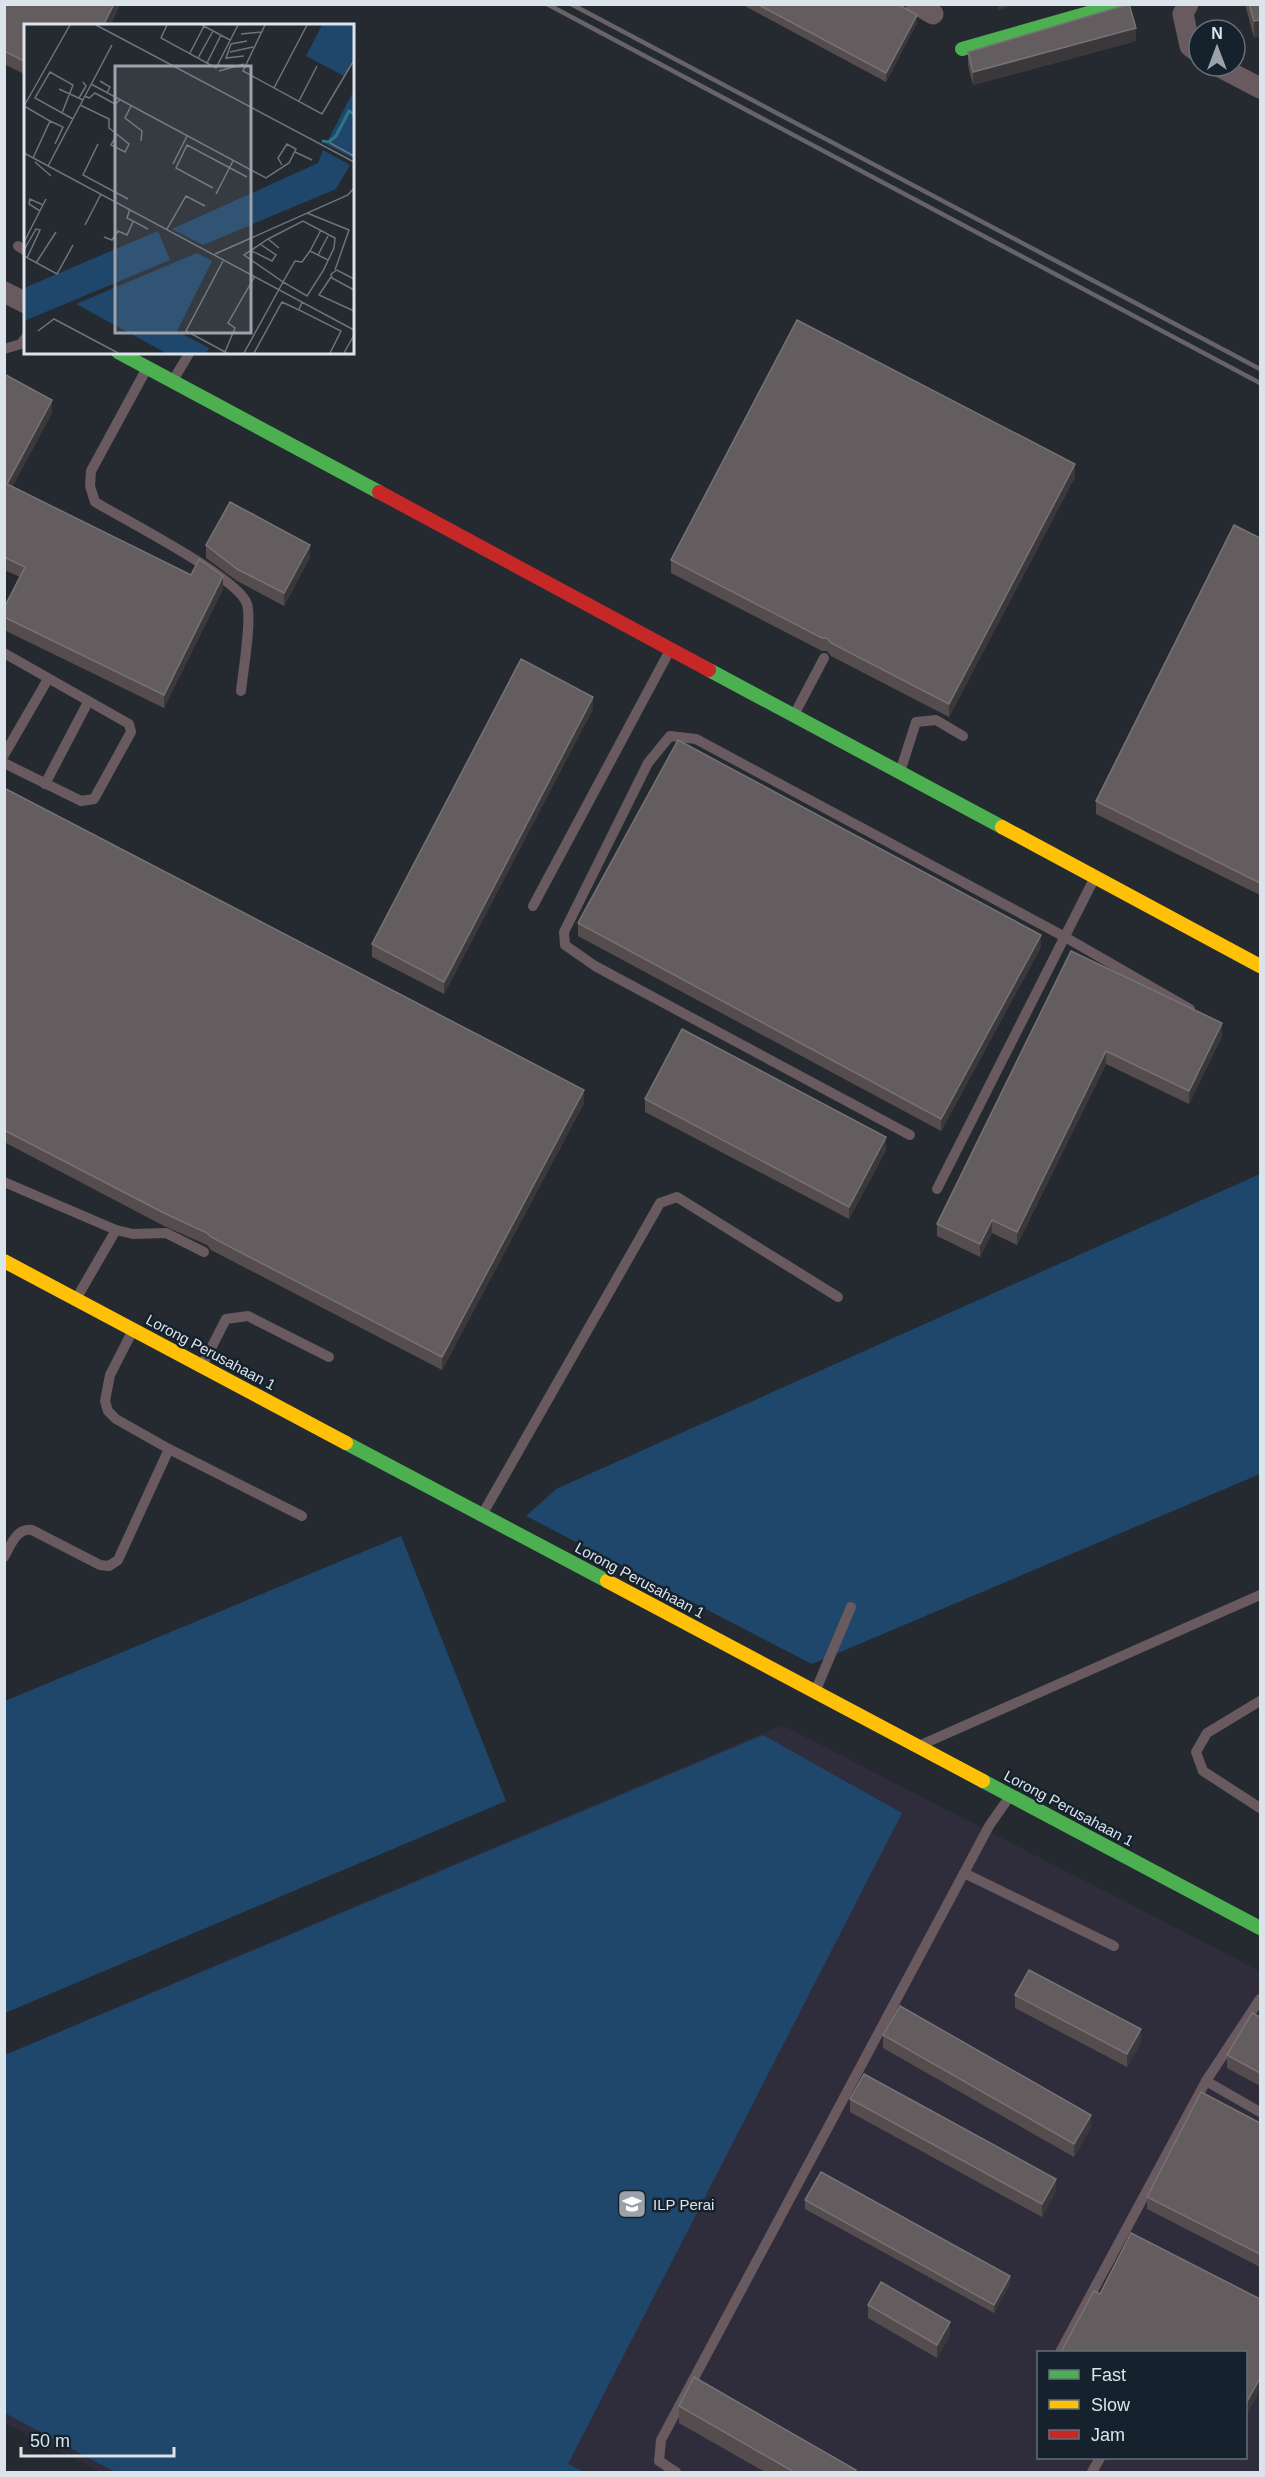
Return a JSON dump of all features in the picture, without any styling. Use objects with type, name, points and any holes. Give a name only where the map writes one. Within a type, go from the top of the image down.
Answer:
[{"type":"street","points":[[962,49],[1120,4]]},
{"type":"street","points":[[1187,26],[1183,14],[1188,4]]},
{"type":"street","points":[[1241,78],[1260,88]]},
{"type":"street","points":[[4,292],[24,302]]},
{"type":"street","points":[[122,354],[1260,966]]},
{"type":"street","name":"Lorong Perusahaan 1","points":[[4,1261],[1260,1928]]},
{"type":"lane","points":[[4,349],[21,344],[24,340]]},
{"type":"lane","points":[[172,382],[189,354]]},
{"type":"lane","points":[[147,368],[91,471],[90,486],[95,502],[190,555],[247,602],[248,617],[241,691]]},
{"type":"lane","points":[[533,906],[671,650]]},
{"type":"lane","points":[[4,653],[129,724],[131,732],[94,799],[81,801],[4,763]]},
{"type":"lane","points":[[794,716],[824,658]]},
{"type":"lane","points":[[4,755],[48,679]]},
{"type":"lane","points":[[45,784],[88,702]]},
{"type":"lane","points":[[900,772],[916,722],[936,720],[963,736]]},
{"type":"lane","points":[[910,1135],[595,966],[565,945],[564,932],[648,763],[670,736],[696,739],[1065,937],[1199,1014]]},
{"type":"lane","points":[[937,1189],[1095,877]]},
{"type":"lane","points":[[4,1182],[116,1230],[133,1234],[166,1233],[204,1252]]},
{"type":"lane","points":[[482,1515],[660,1203],[677,1197],[838,1297]]},
{"type":"lane","points":[[76,1299],[116,1230]]},
{"type":"lane","points":[[202,1366],[226,1319],[248,1316],[329,1357]]},
{"type":"lane","points":[[133,1330],[110,1375],[105,1401],[108,1411],[116,1419],[169,1449],[302,1516]]},
{"type":"lane","points":[[4,1557],[20,1531],[26,1528],[100,1565],[108,1566],[118,1560],[169,1449]]},
{"type":"lane","points":[[918,1746],[1260,1595]]},
{"type":"lane","points":[[815,1692],[851,1607]]},
{"type":"lane","points":[[1259,1704],[1207,1733],[1196,1752],[1203,1772],[1260,1808]]},
{"type":"lane","points":[[676,2472],[659,2461],[662,2440],[989,1826],[1010,1796]]},
{"type":"lane","points":[[964,1873],[1114,1946]]},
{"type":"lane","points":[[1061,2351],[1206,2081],[1260,1999]]},
{"type":"lane","points":[[1206,2081],[1260,2112]]},
{"type":"shaded area","points":[[1260,1174],[1260,1474],[812,1664],[526,1516],[556,1489]]},
{"type":"shaded area","points":[[401,1536],[506,1801],[5,2013],[5,1701]]},
{"type":"shaded area","name":"ILP Perai","points":[[782,1725],[1260,1971],[1260,2472],[100,2472],[5,2423],[4,2055]]},
{"type":"shaded area","points":[[763,1735],[902,1813],[568,2464],[584,2472],[115,2472],[5,2413],[5,2055]]},
{"type":"building","points":[[4,4],[114,4],[104,24],[24,24],[24,61],[4,51]]},
{"type":"building","points":[[757,4],[898,4],[917,15],[886,73]]},
{"type":"building","points":[[1129,4],[1136,28],[973,72],[968,52]]},
{"type":"building","points":[[1249,4],[1260,4],[1260,20],[1254,21]]},
{"type":"building","points":[[797,320],[1075,464],[949,704],[831,643],[827,638],[822,638],[671,560]]},
{"type":"building","points":[[4,374],[52,400],[7,484],[191,575],[199,559],[223,576],[164,695],[4,617],[4,608],[25,567],[4,557]]},
{"type":"building","points":[[230,502],[310,545],[284,593],[237,569],[206,545]]},
{"type":"building","points":[[1234,525],[1260,538],[1260,883],[1096,801]]},
{"type":"building","points":[[521,659],[593,697],[444,982],[372,944]]},
{"type":"building","points":[[678,740],[1041,935],[941,1119],[578,923]]},
{"type":"building","points":[[4,788],[584,1090],[442,1357],[207,1233],[4,1130]]},
{"type":"building","points":[[1071,951],[1222,1023],[1189,1091],[1106,1051],[1017,1232],[992,1220],[980,1244],[937,1224]]},
{"type":"building","points":[[682,1029],[886,1137],[849,1207],[645,1099]]},
{"type":"building","points":[[1029,1970],[1141,2029],[1127,2054],[1015,1995]]},
{"type":"building","points":[[900,2006],[1091,2115],[1074,2144],[883,2035]]},
{"type":"building","points":[[1252,2013],[1260,2017],[1260,2073],[1227,2055]]},
{"type":"building","points":[[864,2074],[1056,2179],[1042,2204],[850,2099]]},
{"type":"building","points":[[1201,2092],[1260,2123],[1260,2254],[1147,2197]]},
{"type":"building","points":[[821,2172],[1010,2276],[994,2305],[805,2200]]},
{"type":"building","points":[[1131,2233],[1260,2299],[1260,2378],[1247,2401],[1247,2351],[1062,2351],[1094,2291],[1100,2294]]},
{"type":"building","points":[[881,2282],[950,2322],[937,2345],[868,2305]]},
{"type":"building","points":[[694,2377],[856,2470],[855,2472],[794,2472],[679,2406]]},
{"type":"railway","points":[[547,4],[1260,383]]},
{"type":"railway","points":[[571,4],[1260,369]]},
{"type":"traffic: fast","points":[[962,49],[1120,4]]},
{"type":"traffic: fast","points":[[122,354],[379,492]]},
{"type":"traffic: fast","points":[[709,670],[1002,827]]},
{"type":"traffic: fast","points":[[346,1443],[607,1581]]},
{"type":"traffic: fast","points":[[983,1781],[1260,1928]]},
{"type":"traffic: slow","points":[[1002,827],[1260,966]]},
{"type":"traffic: slow","points":[[4,1261],[346,1443]]},
{"type":"traffic: slow","points":[[607,1581],[983,1781]]},
{"type":"traffic: jam","points":[[379,492],[709,670]]},
{"type":"place","name":"ILP Perai","points":[[632,2204]]}]
